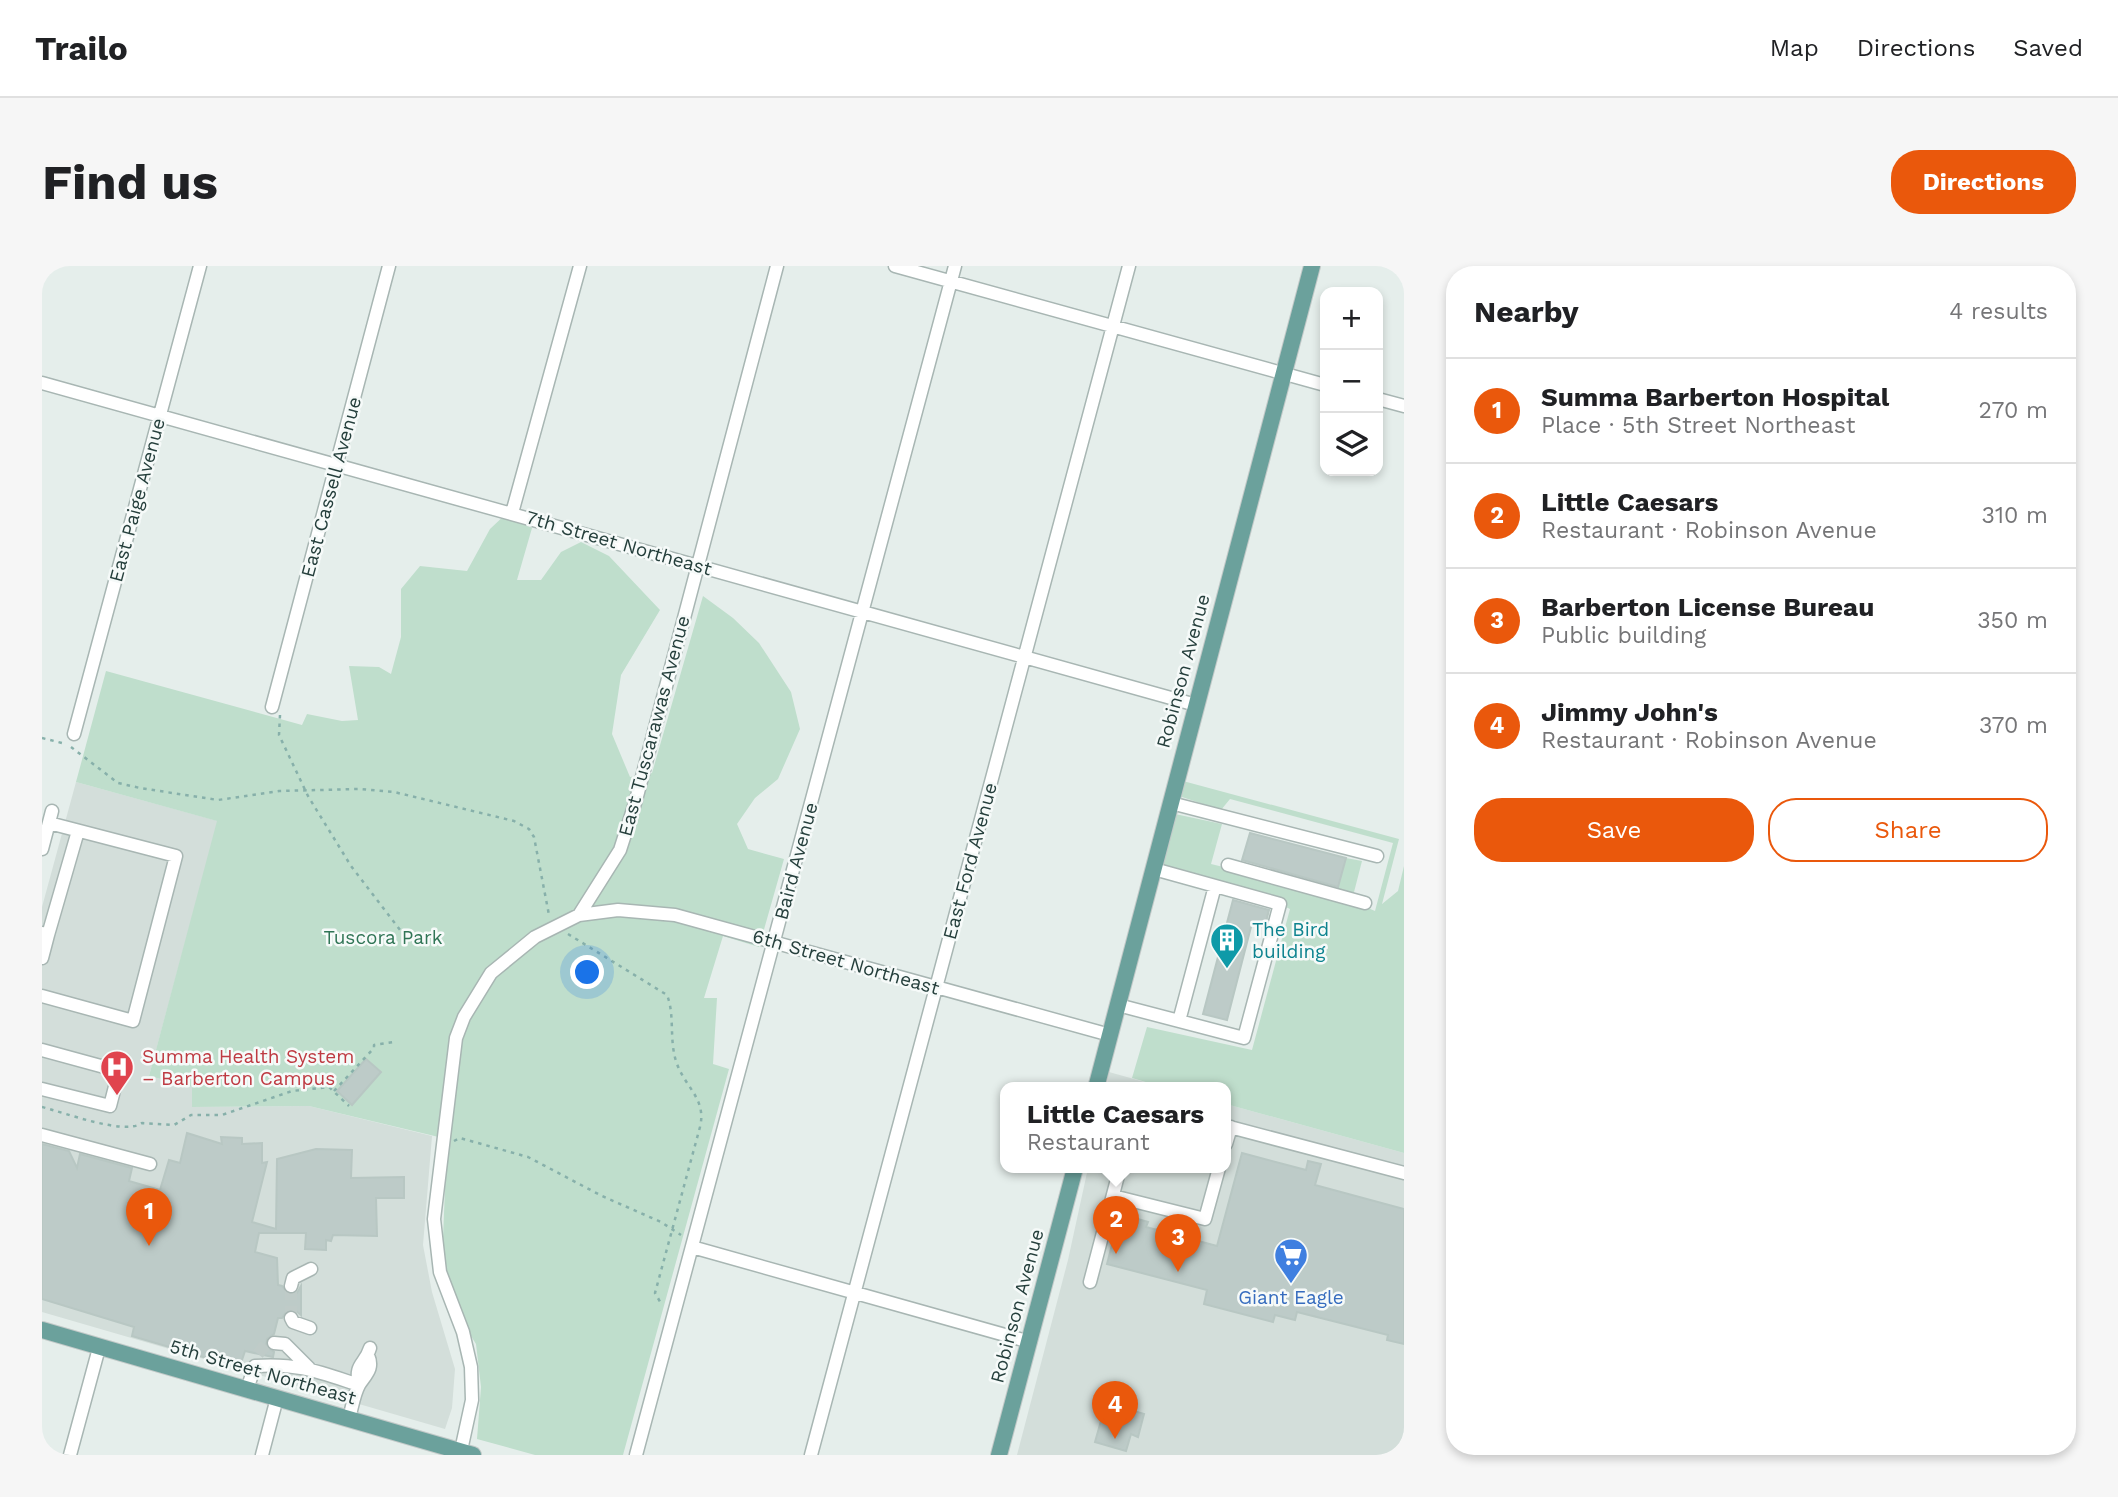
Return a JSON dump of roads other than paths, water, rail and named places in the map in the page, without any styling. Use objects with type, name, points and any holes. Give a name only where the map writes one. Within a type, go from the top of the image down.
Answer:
[{"type":"main road","name":"Robinson Avenue","points":[[1098,1082],[1312,266]]},
{"type":"main road","name":"Robinson Avenue","points":[[999,1455],[1074,1173]]},
{"type":"main road","name":"5th Street Northeast","points":[[42,1330],[349,1418],[464,1454]]},
{"type":"street","name":"East Paige Avenue","points":[[74,734],[200,266]]},
{"type":"street","name":"East Cassell Avenue","points":[[277,709],[389,266]]},
{"type":"street","points":[[512,513],[580,266]]},
{"type":"street","name":"East Tuscarawas Avenue","points":[[579,915],[620,850],[629,825],[777,266]]},
{"type":"street","points":[[895,266],[1320,384]]},
{"type":"street","name":"Baird Avenue","points":[[636,1455],[955,266]]},
{"type":"street","name":"East Ford Avenue","points":[[811,1455],[1129,266]]},
{"type":"street","name":"7th Street Northeast","points":[[42,383],[1196,705]]},
{"type":"street","points":[[1383,400],[1404,405]]},
{"type":"street","points":[[1171,803],[1377,856]]},
{"type":"street","points":[[42,849],[50,817],[78,831],[176,856],[133,1021],[42,996]]},
{"type":"street","points":[[42,958],[45,934],[78,831]]},
{"type":"street","points":[[1228,865],[1365,903]]},
{"type":"street","points":[[1118,1005],[1244,1038],[1277,917],[1280,904],[1154,869]]},
{"type":"street","points":[[1179,1021],[1215,886]]},
{"type":"street","name":"6th Street Northeast","points":[[579,915],[618,910],[675,915],[1110,1035]]},
{"type":"street","points":[[464,1454],[473,1384],[468,1349],[438,1260],[434,1219],[452,1058],[464,1017],[491,973],[508,957],[552,928],[579,915]]},
{"type":"street","points":[[42,1050],[119,1071],[110,1106],[42,1089]]},
{"type":"street","points":[[1231,1128],[1404,1173]]},
{"type":"street","points":[[42,1135],[150,1164]]},
{"type":"street","points":[[1090,1282],[1119,1173]]},
{"type":"street","points":[[1113,1196],[1205,1219],[1218,1173]]},
{"type":"street","points":[[693,1244],[1030,1342]]},
{"type":"street","points":[[291,1286],[293,1278],[311,1269]]},
{"type":"street","points":[[291,1318],[293,1322],[310,1328]]},
{"type":"street","points":[[274,1343],[285,1343],[309,1368]]},
{"type":"street","points":[[70,1455],[99,1348]]},
{"type":"street","points":[[349,1418],[359,1385],[357,1373],[360,1361],[369,1351]]},
{"type":"street","points":[[247,1389],[256,1360],[309,1368],[359,1385]]},
{"type":"street","points":[[262,1455],[277,1398]]},
{"type":"tunnel","points":[[291,1286],[291,1318]]},
{"type":"tunnel","points":[[258,1354],[266,1344],[274,1343]]},
{"type":"place","name":"The Bird building","points":[[1227,970]]},
{"type":"place","name":"Summa Health System – Barberton Campus","points":[[117,1097]]},
{"type":"place","name":"Summa Barberton Hospital","points":[[149,1246]]},
{"type":"place","name":"Little Caesars","points":[[1116,1254]]},
{"type":"place","name":"Barberton License Bureau","points":[[1178,1272]]},
{"type":"place","name":"Giant Eagle","points":[[1291,1285]]},
{"type":"place","name":"Jimmy John's","points":[[1115,1439]]},
{"type":"park label","name":"Tuscora Park","points":[[383,937]]}]
